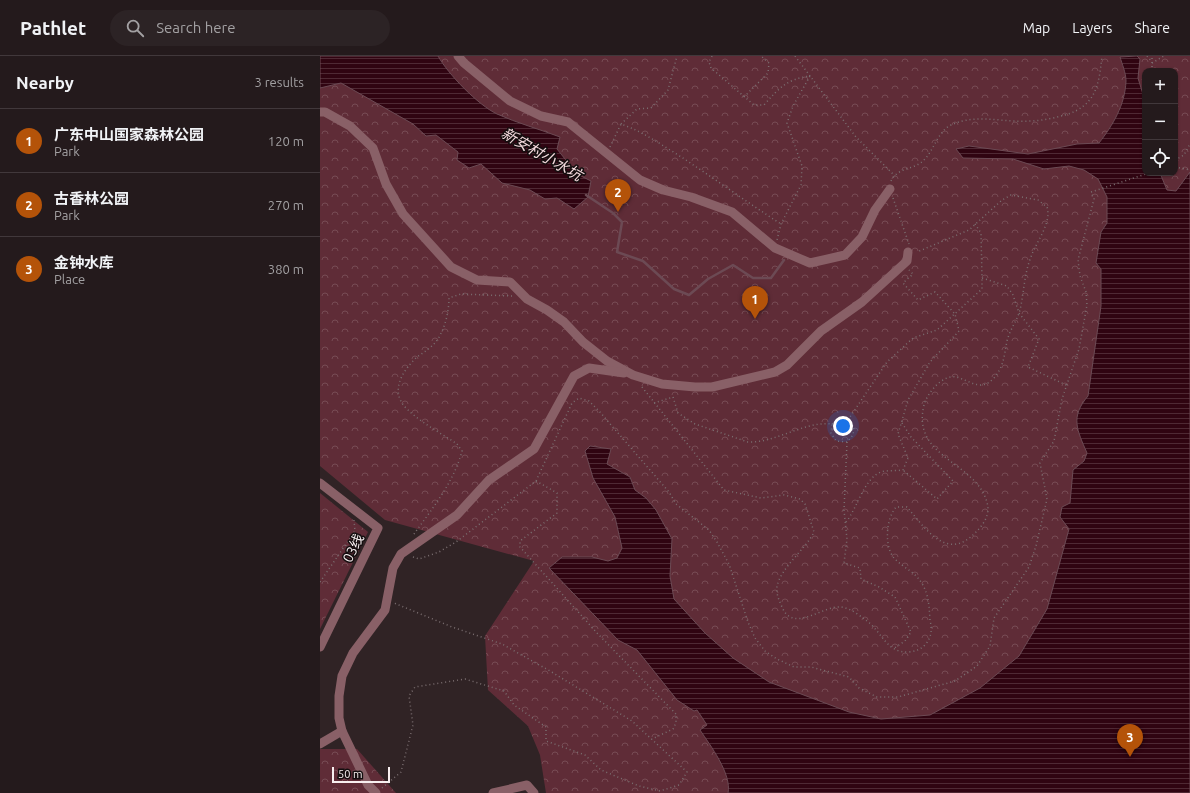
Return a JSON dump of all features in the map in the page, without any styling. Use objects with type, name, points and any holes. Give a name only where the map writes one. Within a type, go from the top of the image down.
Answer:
[{"type":"street","points":[[458,56],[510,101],[541,116],[568,122],[640,180],[664,190],[691,197],[732,212],[776,248],[810,263],[845,255],[862,237],[875,210],[890,189]]},
{"type":"street","points":[[320,112],[325,112],[350,126],[372,148],[386,184],[403,214],[452,267],[477,280],[510,282],[527,299],[547,310],[564,322],[583,342],[607,361],[633,375]]},
{"type":"street","points":[[376,793],[368,785],[342,731],[339,718],[339,696],[342,676],[353,653],[385,610],[393,568],[401,554],[457,515],[489,480],[534,449],[574,376],[590,368],[633,375],[662,384],[695,387],[712,386],[775,372],[787,365],[821,331],[862,302],[907,261],[908,252]]},
{"type":"street","name":"03线","points":[[320,482],[378,528],[320,647]]},
{"type":"street","points":[[320,744],[342,731]]},
{"type":"street","points":[[494,793],[527,784],[534,793]]},
{"type":"path","points":[[607,154],[621,124],[637,109],[651,108],[668,90],[677,56]]},
{"type":"path","points":[[712,56],[709,62],[711,68],[754,105],[764,105],[780,86],[797,77],[810,76]]},
{"type":"path","points":[[744,97],[768,73],[769,64],[761,56]]},
{"type":"path","points":[[795,56],[856,137],[895,176]]},
{"type":"path","points":[[908,252],[912,251],[890,189],[892,180],[898,171],[922,162],[928,156],[939,136],[950,126],[982,118],[1029,121],[1053,118],[1078,111],[1087,104],[1094,94],[1100,78],[1102,56]]},
{"type":"path","points":[[1147,56],[1152,62]]},
{"type":"path","points":[[1152,56],[1152,68]]},
{"type":"path","points":[[1152,62],[1164,56]]},
{"type":"path","points":[[776,248],[781,224],[801,185],[802,166],[787,123],[793,106],[810,76]]},
{"type":"path","points":[[621,124],[643,133],[719,181],[741,199],[781,224]]},
{"type":"path","points":[[1178,159],[1184,156],[1190,144]]},
{"type":"path","points":[[1178,168],[1190,170]]},
{"type":"path","points":[[401,554],[419,558],[439,552],[456,542],[536,481],[572,403],[579,398],[588,401],[669,492],[676,504],[709,530],[729,564],[742,610],[755,638],[765,651],[777,659],[794,667],[811,667],[849,677],[858,688],[877,696],[898,697],[956,681],[978,666],[990,646],[994,618],[1029,567],[1036,546],[1047,499],[1040,463],[1054,441],[1062,399],[1079,348],[1087,305],[1086,292],[1080,276],[1078,260],[1094,199],[1091,192],[1142,175]]},
{"type":"path","points":[[641,386],[724,490],[761,498],[784,495],[792,496],[805,504],[814,532],[786,567],[777,586],[777,596],[784,611],[789,616],[801,619],[833,607],[842,607],[874,626],[884,642],[892,649],[907,652],[920,649],[929,638],[932,631],[928,596],[926,589],[920,580],[893,557],[887,524],[891,513],[896,507],[907,506],[930,534],[941,543],[951,544],[962,542],[973,535],[986,518],[988,509],[987,500],[976,482],[959,467],[938,453],[928,440],[922,416],[925,403],[935,388],[947,378],[956,377],[977,386],[986,384],[992,380],[1003,366],[1009,334],[1019,313],[1030,258],[1049,215],[1047,207],[1038,200],[1011,195],[1002,200],[969,230],[918,252],[908,252]]},
{"type":"path","points":[[848,420],[887,362],[913,338],[937,330],[982,289],[981,233],[975,224]]},
{"type":"path","points":[[903,264],[913,274],[902,283],[918,300],[935,292],[955,314],[959,331],[930,362],[908,400],[898,434],[908,458],[903,470]]},
{"type":"path","points":[[982,278],[1007,286],[1013,295],[1019,313],[1039,339],[1028,367],[1066,385]]},
{"type":"path","points":[[413,536],[438,500],[459,462],[462,451],[457,444],[406,409],[398,397],[398,383],[403,372],[416,358],[434,344],[441,334],[449,306],[449,298],[461,294],[513,296]]},
{"type":"path","points":[[654,403],[673,397],[678,413],[695,424],[748,442],[756,442],[802,427],[823,423],[832,424],[840,419],[848,420],[854,427],[853,435],[847,442],[844,510],[847,539],[844,563],[860,568],[861,579],[879,587],[895,597],[911,632],[905,642],[892,649]]},
{"type":"path","points":[[846,522],[854,513],[866,484],[880,472],[903,470],[937,500],[953,481],[911,437],[902,422]]},
{"type":"path","points":[[832,424],[831,433],[836,441],[847,442]]},
{"type":"path","points":[[536,481],[557,493],[557,513],[520,541],[520,547],[598,633],[676,714],[676,723],[673,729],[652,739]]},
{"type":"path","points":[[320,582],[355,531],[354,510]]},
{"type":"path","points":[[376,793],[401,772],[413,725],[409,696],[415,687],[465,679],[504,691],[514,705],[546,727],[546,741],[585,755],[601,770],[639,786],[660,791],[679,785],[687,772],[632,721],[502,644],[452,627],[387,599]]},
{"type":"green space","points":[[320,56],[1190,56],[1190,793],[546,793],[540,755],[528,726],[488,690],[485,636],[534,561],[385,520],[320,466]]},
{"type":"green space","points":[[320,493],[368,532],[320,629]]},
{"type":"green space","points":[[320,749],[357,749],[396,793],[320,793]]},
{"type":"water","points":[[320,56],[438,56],[464,88],[489,110],[560,137],[557,149],[577,174],[591,181],[588,197],[574,209],[557,198],[545,199],[530,190],[502,183],[481,164],[469,168],[457,160],[458,152],[436,135],[426,136],[413,124],[341,83],[320,88]]},
{"type":"water","points":[[1137,56],[1140,59],[1138,78],[1142,91],[1142,176],[1161,176],[1167,190],[1176,191],[1190,172],[1190,793],[728,793],[727,777],[719,760],[700,730],[707,725],[697,710],[694,711],[677,700],[637,650],[618,640],[549,568],[562,557],[592,557],[608,561],[617,558],[622,548],[615,517],[593,478],[585,451],[590,446],[611,449],[607,464],[630,477],[635,490],[646,498],[656,510],[672,539],[670,576],[674,599],[705,633],[733,658],[769,682],[849,712],[881,719],[930,715],[980,688],[1019,656],[1047,609],[1069,529],[1060,517],[1062,507],[1070,503],[1073,470],[1084,461],[1087,453],[1078,430],[1077,417],[1082,404],[1088,396],[1101,306],[1101,269],[1096,263],[1101,232],[1107,223],[1107,197],[1098,179],[1084,170],[1069,166],[1044,169],[1013,159],[963,158],[956,149],[969,146],[1028,154],[1077,144],[1099,143],[1109,129],[1121,106],[1125,90],[1126,78],[1120,57]]},
{"type":"waterway","name":"新安村小水坑","points":[[586,195],[613,213],[622,222],[617,252],[643,261],[674,289],[689,295],[708,279],[733,265],[753,278],[771,278],[784,260]]},
{"type":"place","name":"古香林公园","points":[[618,212]]},
{"type":"place","name":"广东中山国家森林公园","points":[[755,319]]},
{"type":"place","name":"金钟水库","points":[[1130,757]]}]
